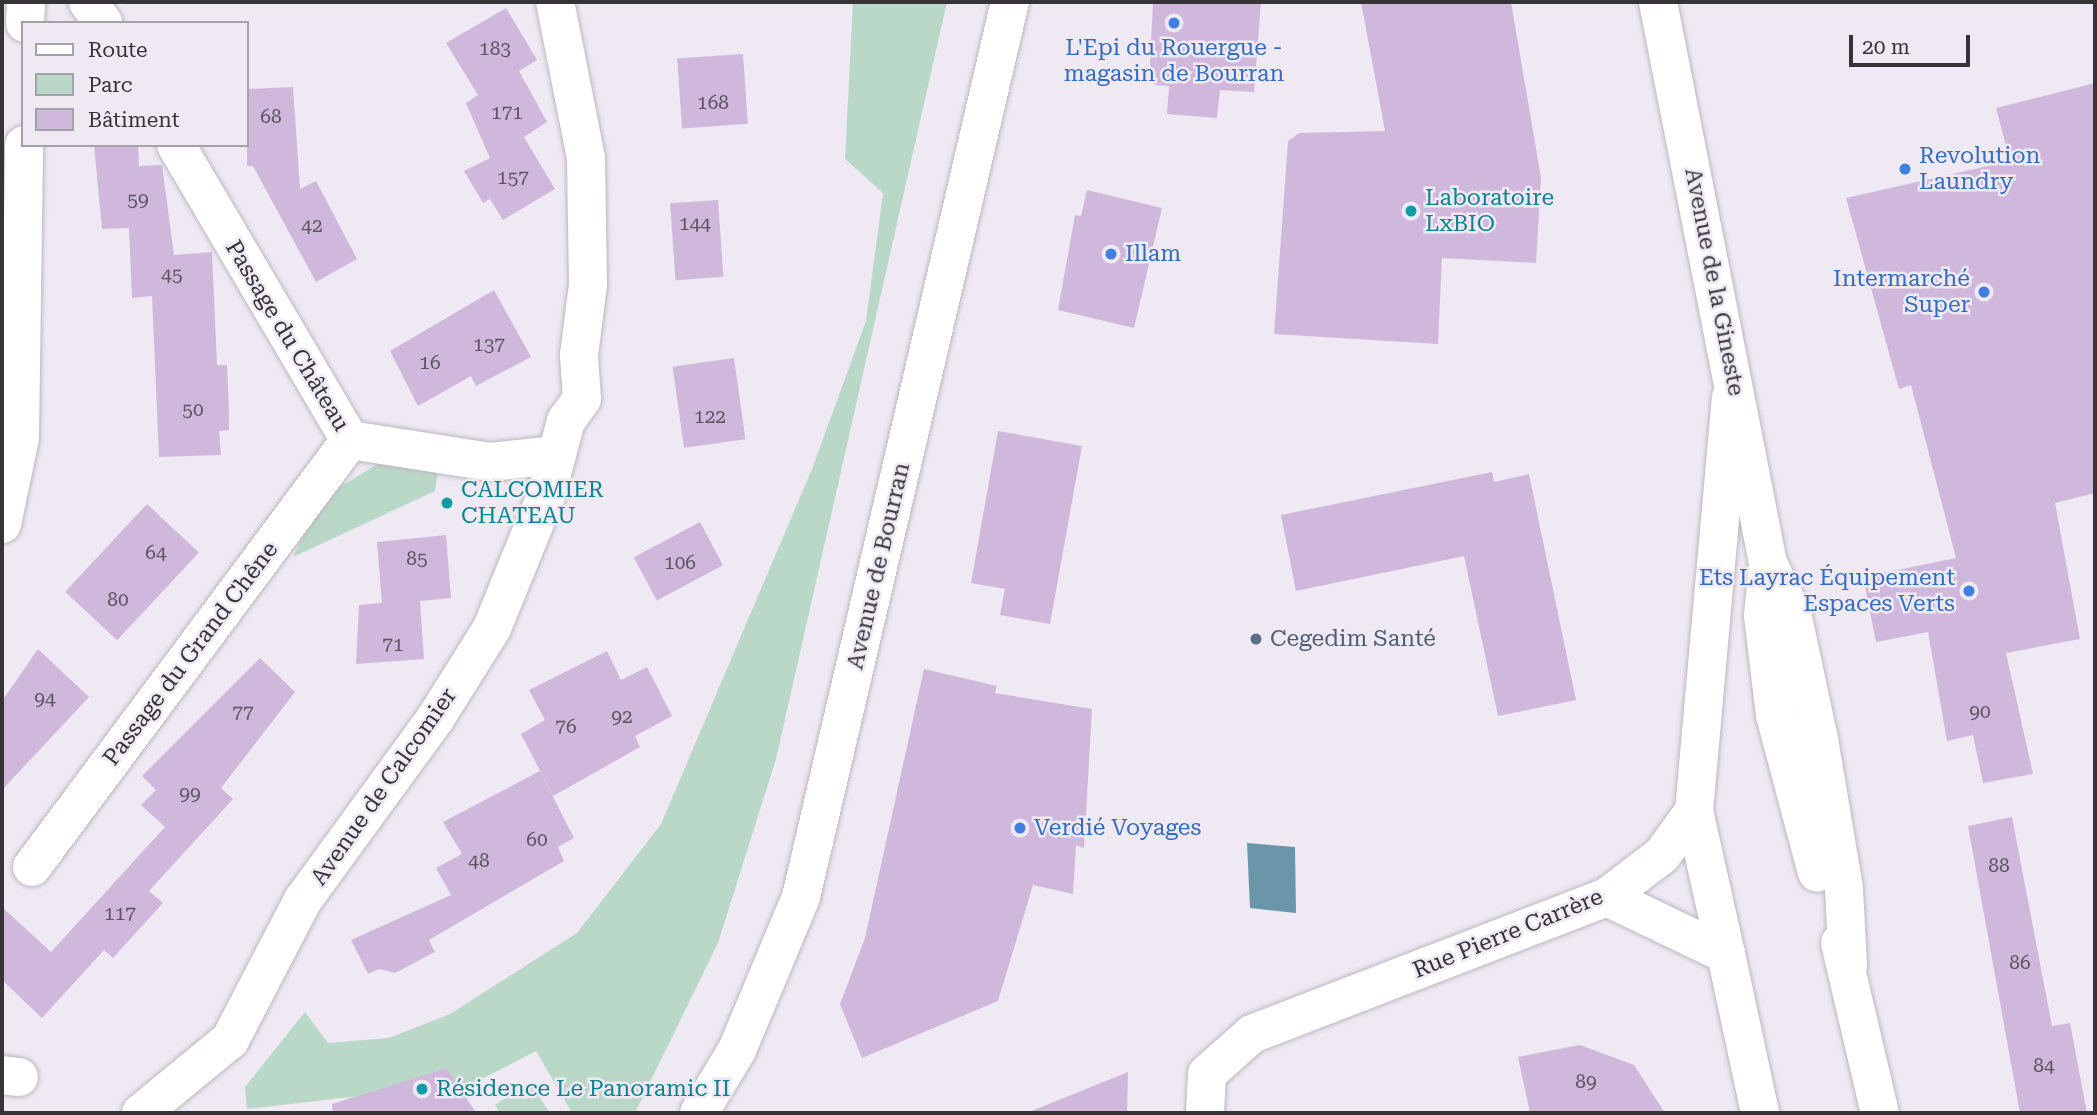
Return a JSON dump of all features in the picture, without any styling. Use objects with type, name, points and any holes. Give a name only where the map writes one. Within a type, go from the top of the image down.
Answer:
[{"type":"street","points":[[26,2],[26,21]]},
{"type":"street","points":[[88,2],[102,21]]},
{"type":"street","name":"Avenue de Calcomier","points":[[141,1113],[230,1040],[303,900],[435,719],[492,628],[546,496],[561,438],[582,398],[579,355],[588,285],[586,158],[555,2]]},
{"type":"street","name":"Avenue de Bourran","points":[[699,1113],[742,1039],[801,897],[1010,2]]},
{"type":"street","name":"Avenue de la Gineste","points":[[1658,2],[1768,563],[1792,613],[1819,739],[1844,889],[1848,966],[1880,1113]]},
{"type":"street","points":[[2,524],[20,438],[24,147]]},
{"type":"street","name":"Passage du Château","points":[[177,147],[350,440],[490,462],[546,496]]},
{"type":"street","points":[[1733,375],[1694,811],[1760,1113]]},
{"type":"street","name":"Passage du Château","points":[[490,462],[561,438]]},
{"type":"street","name":"Passage du Grand Chêne","points":[[32,867],[350,440]]},
{"type":"street","name":"Rue Pierre Carrère","points":[[1205,1113],[1208,1074],[1252,1034],[1607,897],[1662,855],[1694,811]]},
{"type":"street","points":[[1607,897],[1726,954]]},
{"type":"green space","points":[[853,2],[947,2],[776,759],[718,943],[635,1113],[572,1113],[536,1051],[472,1084],[457,1083],[447,1068],[360,1096],[247,1109],[245,1087],[305,1012],[328,1043],[389,1038],[450,1014],[577,933],[661,824],[812,469],[866,321],[883,193],[845,159]]},
{"type":"green space","points":[[384,460],[439,465],[435,491],[293,557],[322,498]]},
{"type":"green space","points":[[530,1083],[550,1113],[500,1113],[495,1105]]},
{"type":"water","points":[[1247,843],[1295,847],[1296,913],[1250,908]]},
{"type":"building","points":[[1153,2],[1261,2],[1254,92],[1220,90],[1217,118],[1167,114],[1169,86],[1155,85],[1150,64]]},
{"type":"building","name":"Laboratoire LxBIO","points":[[1361,2],[1511,2],[1541,178],[1536,263],[1442,258],[1438,344],[1274,334],[1288,141],[1299,133],[1385,131]]},
{"type":"building","points":[[506,8],[537,60],[519,71],[547,122],[524,137],[555,189],[503,220],[490,199],[483,203],[464,171],[490,158],[466,103],[478,95],[446,43]]},
{"type":"building","points":[[743,54],[748,124],[682,128],[677,59]]},
{"type":"building","name":"Intermarché Super","points":[[2095,83],[2095,493],[2055,503],[2080,639],[2006,653],[2033,774],[1983,783],[1973,735],[1947,741],[1928,632],[1876,642],[1863,577],[1956,558],[1911,385],[1899,389],[1846,198],[2010,161],[1996,108]]},
{"type":"building","points":[[293,87],[300,189],[316,181],[357,259],[316,282],[253,166],[247,166],[248,89]]},
{"type":"building","points":[[94,147],[138,147],[139,166],[162,165],[174,255],[212,252],[217,365],[227,365],[229,430],[219,431],[221,455],[159,457],[152,296],[132,298],[129,228],[102,229]]},
{"type":"building","name":"Illam","points":[[1087,190],[1162,208],[1134,328],[1058,310],[1075,215],[1081,216]]},
{"type":"building","points":[[718,200],[723,277],[675,280],[670,203]]},
{"type":"building","points":[[494,290],[531,357],[476,386],[471,376],[418,406],[390,351]]},
{"type":"building","points":[[734,358],[745,439],[684,448],[673,367]]},
{"type":"building","points":[[998,431],[1082,446],[1050,624],[1000,615],[1005,589],[971,583]]},
{"type":"building","points":[[1492,472],[1494,482],[1529,474],[1576,700],[1498,716],[1464,556],[1296,591],[1281,515]]},
{"type":"building","points":[[147,504],[199,552],[117,640],[65,592]]},
{"type":"building","points":[[700,522],[723,565],[657,600],[634,557]]},
{"type":"building","points":[[446,535],[451,598],[420,601],[424,659],[356,664],[359,605],[382,603],[377,542]]},
{"type":"building","points":[[38,649],[89,697],[2,790],[2,701]]},
{"type":"building","points":[[607,651],[621,680],[647,667],[672,716],[635,736],[640,747],[553,796],[521,734],[545,720],[529,690]]},
{"type":"building","points":[[260,658],[295,692],[221,788],[233,799],[149,891],[163,903],[113,958],[104,950],[42,1018],[2,980],[2,907],[51,952],[165,827],[141,805],[156,790],[142,776]]},
{"type":"building","points":[[924,669],[997,686],[995,693],[1092,709],[1084,848],[1076,845],[1073,894],[1033,885],[998,1001],[862,1058],[840,1004],[865,938]]},
{"type":"building","points":[[540,771],[574,838],[558,847],[564,861],[429,940],[435,952],[395,973],[379,969],[368,974],[351,940],[451,895],[436,868],[462,854],[443,822]]},
{"type":"building","points":[[2012,817],[2052,1026],[2070,1023],[2087,1113],[2020,1113],[1968,826]]},
{"type":"building","points":[[1580,1045],[1634,1065],[1665,1113],[1530,1113],[1518,1057]]},
{"type":"building","name":"Résidence Le Panoramic II","points":[[447,1068],[476,1113],[333,1113],[332,1104]]},
{"type":"building","points":[[1128,1072],[1127,1113],[1029,1113],[1029,1112]]},
{"type":"place","name":"L'Epi du Rouergue - magasin de Bourran","points":[[1174,23]]},
{"type":"place","name":"Revolution Laundry","points":[[1905,169]]},
{"type":"place","name":"Laboratoire LxBIO","points":[[1411,211]]},
{"type":"place","name":"Illam","points":[[1111,254]]},
{"type":"place","name":"Intermarché Super","points":[[1984,292]]},
{"type":"place","name":"CALCOMIER CHATEAU","points":[[447,503]]},
{"type":"place","name":"Ets Layrac Équipement Espaces Verts","points":[[1969,591]]},
{"type":"place","name":"Cegedim Santé","points":[[1256,639]]},
{"type":"place","name":"Verdié Voyages","points":[[1020,828]]},
{"type":"place","name":"Résidence Le Panoramic II","points":[[422,1089]]}]
